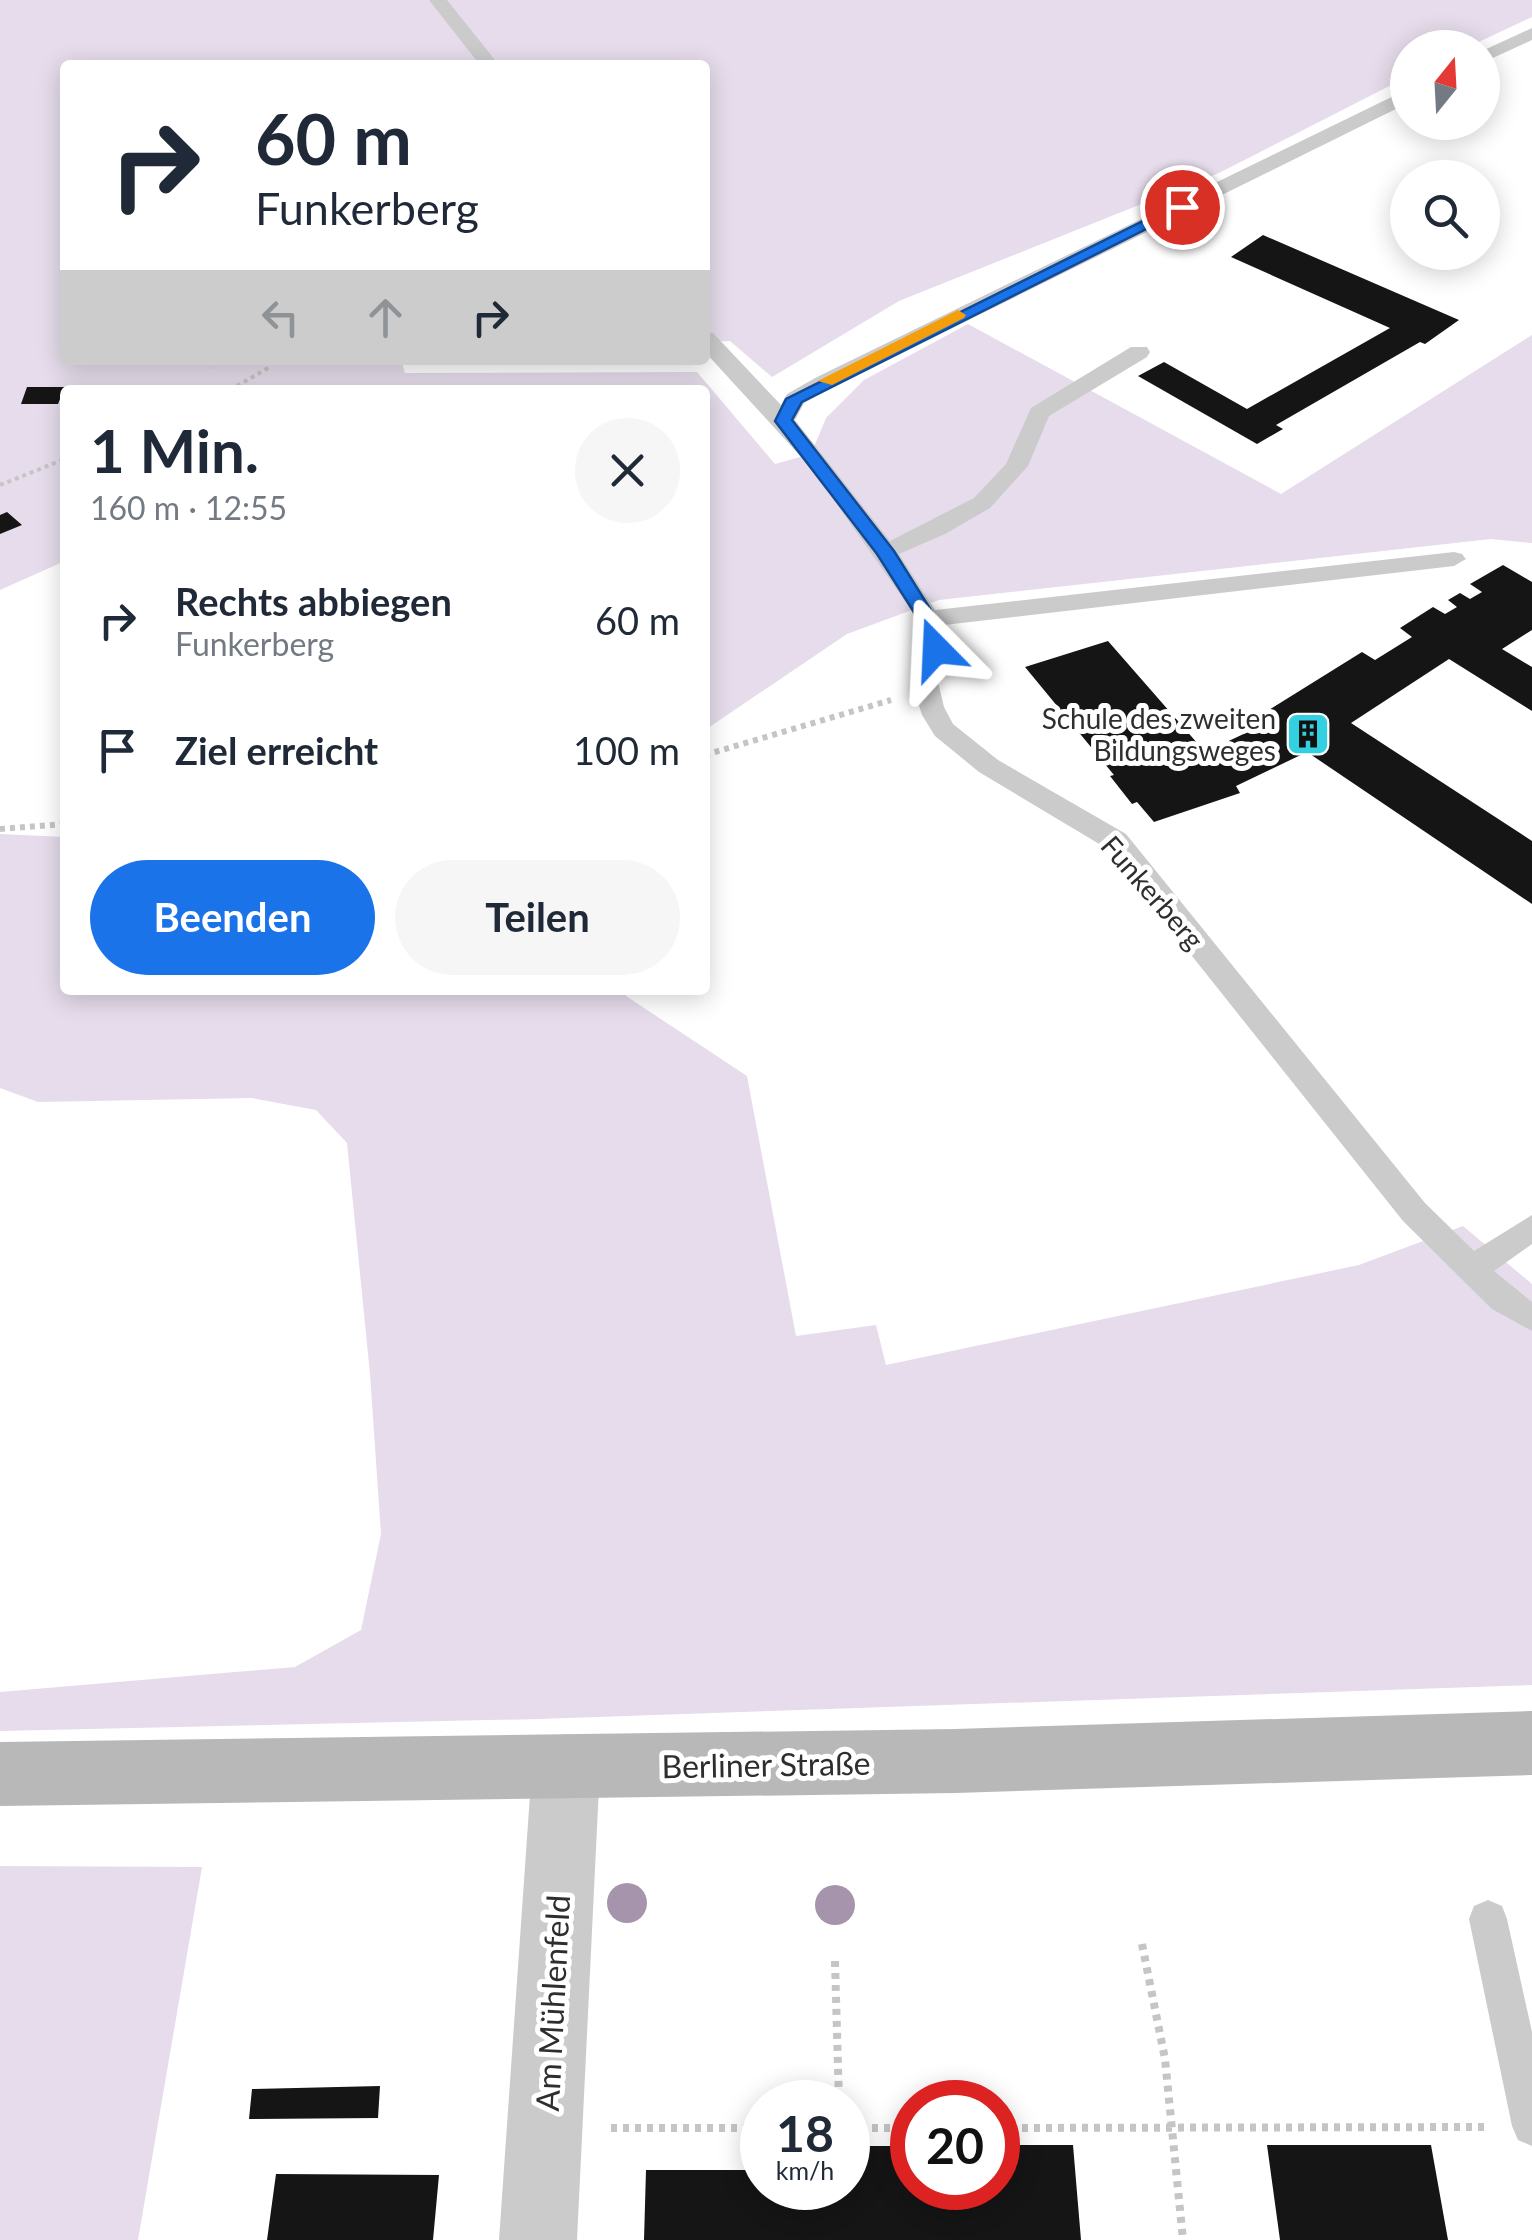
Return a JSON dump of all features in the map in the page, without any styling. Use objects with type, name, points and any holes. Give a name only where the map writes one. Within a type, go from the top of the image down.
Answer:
[{"type":"street","name":"Berliner Straße","points":[[0,1774],[955,1761],[1532,1742]]},
{"type":"street","name":"Am Mühlenfeld","points":[[538,2240],[566,1766]]},
{"type":"lane","points":[[438,0],[486,60]]},
{"type":"lane","points":[[1500,49],[1532,33]]},
{"type":"lane","points":[[783,421],[795,399],[824,382],[1390,104]]},
{"type":"lane","points":[[710,345],[725,365],[783,421],[884,551],[928,619],[935,631],[936,649],[926,674],[928,688]]},
{"type":"lane","points":[[884,551],[970,513],[999,492],[1034,437],[1039,413],[1139,352]]},
{"type":"lane","points":[[928,619],[1454,559]]},
{"type":"lane","name":"Funkerberg","points":[[928,688],[930,706],[947,734],[987,764],[1076,812],[1116,841],[1414,1212],[1503,1300],[1532,1318]]},
{"type":"lane","points":[[1472,1270],[1532,1227]]},
{"type":"lane","points":[[1488,1920],[1532,2126]]},
{"type":"path","points":[[239,385],[270,367]]},
{"type":"path","points":[[0,485],[60,461]]},
{"type":"path","points":[[710,753],[928,688]]},
{"type":"path","points":[[0,829],[60,824]]},
{"type":"path","points":[[1142,1944],[1165,2059],[1183,2240]]},
{"type":"path","points":[[835,1961],[838,2080]]},
{"type":"path","points":[[1020,2128],[1474,2127]]},
{"type":"path","points":[[545,2128],[740,2128]]},
{"type":"shaded area","points":[[0,0],[1532,0],[1532,17],[1500,32],[1390,30],[1390,86],[1219,173],[899,301],[772,377],[730,341],[710,342],[710,60],[60,60],[60,365],[403,365],[405,373],[697,372],[708,385],[60,385],[60,563],[0,590]]},
{"type":"shaded area","points":[[968,324],[1281,494],[1532,335],[1532,543],[1491,539],[939,600],[847,634],[710,727],[710,387],[775,464],[811,454],[826,418],[864,380]]},
{"type":"shaded area","points":[[0,834],[60,837],[60,995],[626,995],[747,1076],[796,1336],[876,1325],[886,1365],[1359,1265],[1463,1226],[1532,1284],[1532,1685],[538,1719],[0,1731],[0,1692],[295,1667],[361,1630],[381,1534],[347,1143],[316,1110],[252,1098],[38,1102],[0,1088]]},
{"type":"shaded area","points":[[0,1866],[202,1867],[138,2240],[0,2240]]},
{"type":"building","points":[[1263,235],[1459,320],[1425,344],[1420,342],[1276,425],[1283,429],[1257,444],[1138,376],[1164,362],[1247,409],[1390,328],[1231,257]]},
{"type":"building","points":[[27,387],[60,387],[58,404],[21,404]]},
{"type":"building","points":[[7,512],[22,525],[0,534],[0,515]]},
{"type":"building","name":"Schule des zweiten Bildungsweges","points":[[1503,565],[1532,582],[1532,630],[1502,649],[1532,667],[1532,711],[1449,659],[1351,723],[1532,841],[1532,904],[1307,752],[1236,786],[1240,793],[1154,822],[1137,802],[1132,804],[1110,776],[1114,775],[1025,667],[1108,641],[1205,752],[1265,724],[1256,718],[1362,652],[1375,660],[1412,637],[1400,628],[1433,607],[1445,614],[1457,607],[1448,600],[1460,593],[1470,599],[1482,592],[1470,584]]},
{"type":"building","points":[[380,2086],[378,2118],[249,2119],[252,2089]]},
{"type":"building","points":[[1020,2145],[1073,2145],[1081,2240],[644,2240],[646,2170],[740,2170],[740,2210],[870,2210],[870,2146],[890,2146],[890,2210],[1020,2210]]},
{"type":"building","points":[[1267,2145],[1431,2145],[1448,2240],[1280,2240]]},
{"type":"building","points":[[276,2174],[439,2175],[433,2240],[267,2240]]},
{"type":"slow traffic","points":[[827,381],[958,315]]},
{"type":"place","name":"Schule des zweiten Bildungsweges","points":[[1308,734]]},
{"type":"route","points":[[936,649],[935,631],[884,551],[783,421],[795,399],[1182,207]]}]
